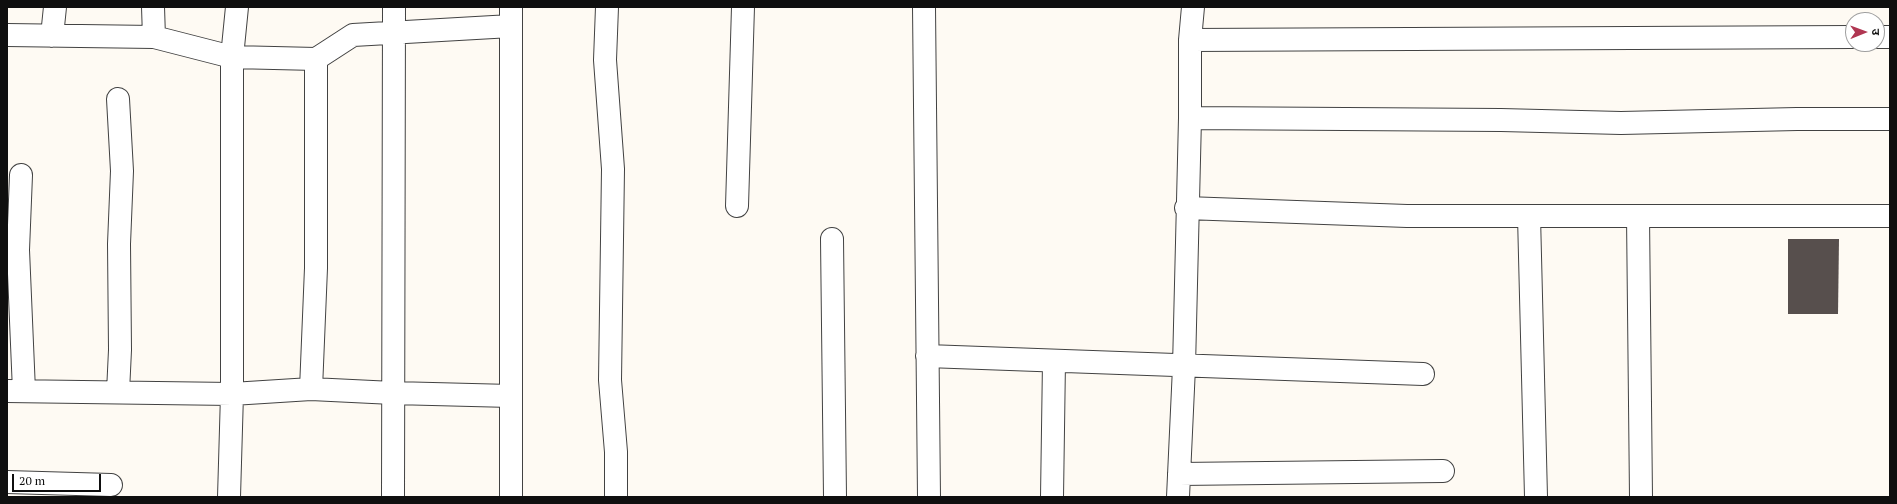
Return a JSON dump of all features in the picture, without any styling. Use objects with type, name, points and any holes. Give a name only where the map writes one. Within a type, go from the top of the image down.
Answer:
[{"type":"street","points":[[52,36],[55,7]]},
{"type":"street","points":[[154,7],[154,37]]},
{"type":"street","points":[[229,497],[232,394],[232,58],[237,7]]},
{"type":"street","points":[[393,497],[394,7]]},
{"type":"street","points":[[607,7],[605,60],[613,169],[610,288],[610,380],[616,452],[616,497]]},
{"type":"street","points":[[737,206],[743,7]]},
{"type":"street","points":[[924,7],[929,497]]},
{"type":"street","points":[[1178,497],[1184,367],[1186,208],[1190,118],[1190,40],[1193,7]]},
{"type":"street","points":[[7,35],[154,37],[232,58],[316,60],[353,35],[394,32],[511,16],[511,497]]},
{"type":"street","points":[[1190,40],[1845,37]]},
{"type":"street","points":[[311,389],[316,268],[316,60]]},
{"type":"street","points":[[118,99],[122,171],[119,244],[120,350],[118,392]]},
{"type":"street","points":[[1190,118],[1501,120],[1621,123],[1789,119],[1890,119]]},
{"type":"street","points":[[21,175],[15,391],[232,394],[311,389],[511,396]]},
{"type":"street","points":[[1186,208],[1407,216],[1890,216]]},
{"type":"street","points":[[1529,216],[1536,497]]},
{"type":"street","points":[[1638,216],[1641,497]]},
{"type":"street","points":[[832,239],[835,497]]},
{"type":"street","points":[[927,356],[1184,367],[1423,374]]},
{"type":"street","points":[[1052,497],[1054,361]]},
{"type":"street","points":[[1179,474],[1443,471]]},
{"type":"street","points":[[7,482],[111,485]]},
{"type":"building","points":[[1788,239],[1839,239],[1838,314],[1788,314]]}]
